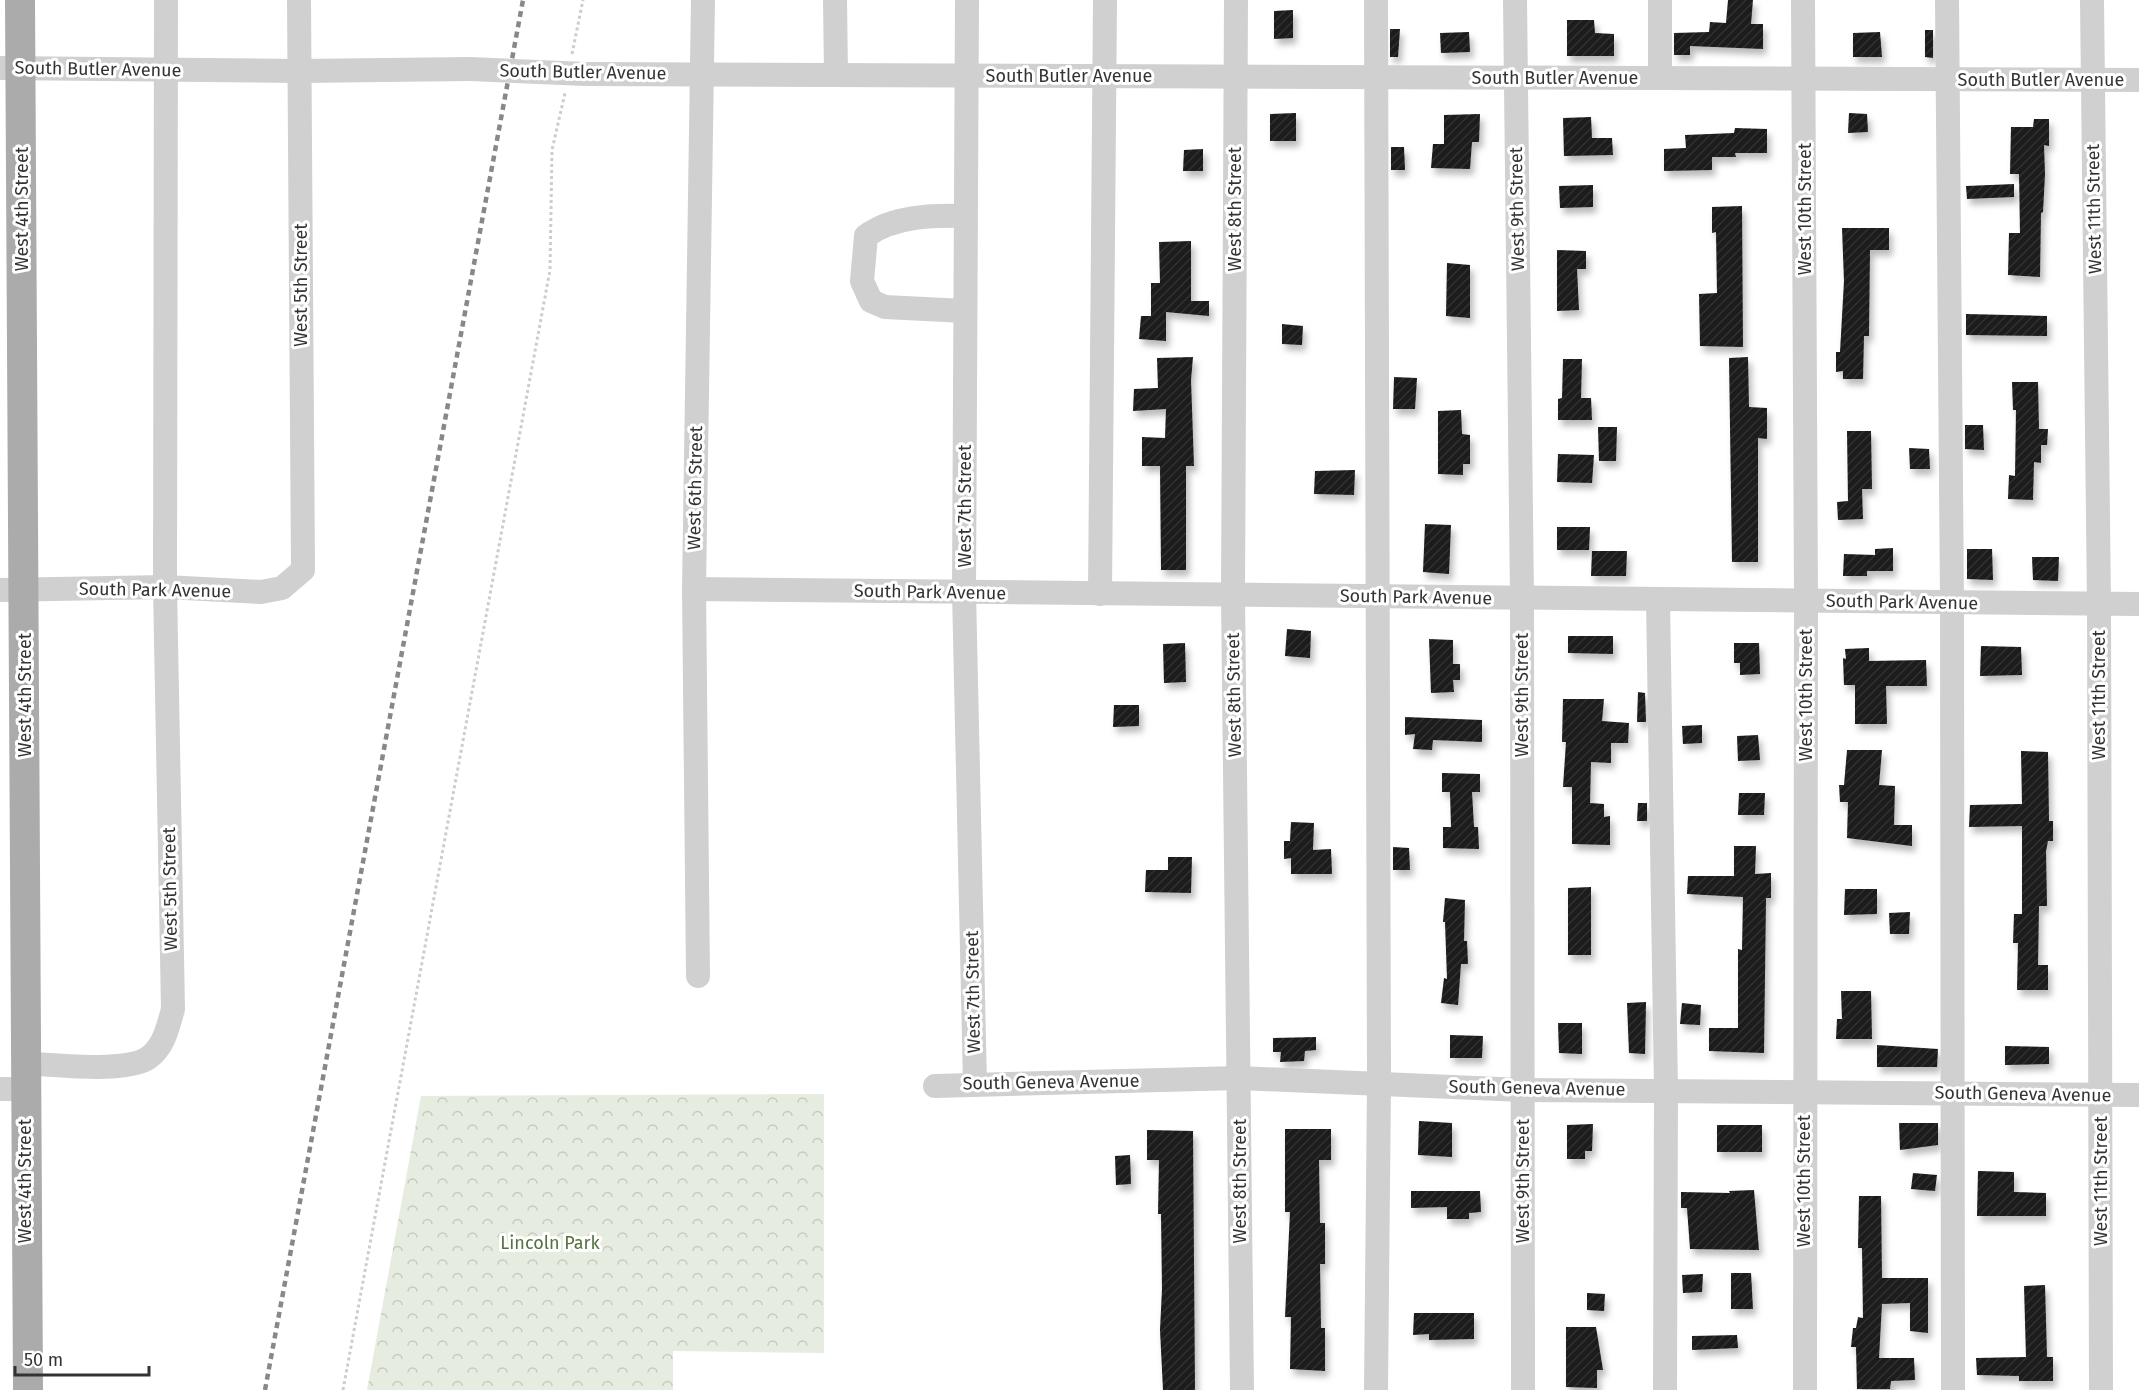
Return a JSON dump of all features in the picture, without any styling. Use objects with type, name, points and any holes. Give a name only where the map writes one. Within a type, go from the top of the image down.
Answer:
[{"type":"main road","name":"West 4th Street","points":[[20,0],[10,68],[12,590],[16,1080],[28,1390]]},
{"type":"street","name":"West 5th Street","points":[[16,1080],[118,1066],[146,1059],[157,1050],[167,1033],[173,1010],[165,587],[166,0]]},
{"type":"street","name":"West 5th Street","points":[[298,0],[303,570]]},
{"type":"street","name":"West 6th Street","points":[[698,976],[694,589],[703,0]]},
{"type":"street","points":[[835,0],[836,75]]},
{"type":"street","name":"West 7th Street","points":[[967,0],[964,592],[975,1084]]},
{"type":"street","points":[[1100,594],[1105,0]]},
{"type":"street","name":"West 8th Street","points":[[1236,0],[1233,595],[1242,1390]]},
{"type":"street","points":[[1376,0],[1379,1084],[1376,1390]]},
{"type":"street","name":"West 9th Street","points":[[1515,0],[1522,598],[1523,1390]]},
{"type":"street","points":[[1660,0],[1660,78]]},
{"type":"street","name":"West 10th Street","points":[[1803,0],[1806,601],[1803,1091],[1805,1390]]},
{"type":"street","points":[[1947,0],[1952,603],[1953,1390]]},
{"type":"street","name":"West 11th Street","points":[[2092,0],[2099,604],[2101,1390]]},
{"type":"street","name":"South Butler Avenue","points":[[10,68],[299,71],[579,65],[702,74],[2139,80]]},
{"type":"street","points":[[965,216],[940,215],[880,225],[866,236],[862,281],[871,301],[885,307],[965,310]]},
{"type":"street","name":"South Park Avenue","points":[[12,590],[165,587],[261,592],[282,588],[303,570]]},
{"type":"street","name":"South Park Avenue","points":[[694,589],[2139,604]]},
{"type":"street","points":[[1658,600],[1666,1090],[1665,1390]]},
{"type":"street","name":"South Geneva Avenue","points":[[935,1086],[1239,1078],[1523,1090],[2139,1095]]},
{"type":"path","points":[[579,65],[582,0]]},
{"type":"path","points":[[343,1390],[550,270],[552,150],[565,89]]},
{"type":"green space","name":"Lincoln Park","points":[[824,1094],[824,1353],[673,1351],[673,1390],[367,1390],[421,1096]]},
{"type":"building","points":[[1728,0],[1753,0],[1751,24],[1763,24],[1763,49],[1690,46],[1690,55],[1674,55],[1674,33],[1709,32],[1710,22],[1726,23]]},
{"type":"building","points":[[1293,10],[1293,38],[1274,39],[1274,11]]},
{"type":"building","points":[[1567,20],[1594,20],[1595,33],[1614,34],[1614,56],[1567,56]]},
{"type":"building","points":[[1390,29],[1400,29],[1398,57],[1390,57]]},
{"type":"building","points":[[1925,30],[1933,30],[1933,58],[1925,57]]},
{"type":"building","points":[[1469,32],[1470,52],[1441,53],[1440,33]]},
{"type":"building","points":[[1880,32],[1882,57],[1853,57],[1853,33]]},
{"type":"building","points":[[1296,113],[1296,141],[1270,141],[1270,114]]},
{"type":"building","points":[[1849,113],[1867,114],[1868,132],[1848,133]]},
{"type":"building","points":[[1480,114],[1479,142],[1472,142],[1470,169],[1431,168],[1433,144],[1444,144],[1444,115]]},
{"type":"building","points":[[1591,117],[1592,138],[1612,138],[1613,155],[1564,156],[1563,118]]},
{"type":"building","points":[[2034,119],[2049,119],[2049,146],[2044,145],[2045,174],[2043,212],[2041,213],[2040,277],[2008,275],[2009,233],[2020,233],[2019,174],[2010,174],[2011,127],[2033,127]]},
{"type":"building","points":[[1735,128],[1767,129],[1767,153],[1735,153],[1736,157],[1712,157],[1712,170],[1664,171],[1664,149],[1686,148],[1685,135],[1734,133]]},
{"type":"building","points":[[1391,147],[1404,147],[1405,170],[1391,170]]},
{"type":"building","points":[[1203,149],[1203,171],[1183,171],[1184,150]]},
{"type":"building","points":[[2014,184],[2014,197],[1967,199],[1966,186]]},
{"type":"building","points":[[1593,185],[1593,207],[1560,208],[1559,186]]},
{"type":"building","points":[[1742,206],[1743,347],[1700,346],[1699,294],[1717,293],[1716,232],[1712,233],[1712,207]]},
{"type":"building","points":[[1842,228],[1889,228],[1889,250],[1870,250],[1869,336],[1864,336],[1863,379],[1843,379],[1843,371],[1836,372],[1836,352],[1840,352],[1844,281]]},
{"type":"building","points":[[1191,241],[1191,301],[1209,301],[1209,316],[1166,312],[1166,341],[1139,339],[1141,316],[1151,316],[1151,283],[1160,283],[1159,242]]},
{"type":"building","points":[[1557,250],[1586,251],[1586,269],[1577,269],[1579,310],[1557,311]]},
{"type":"building","points":[[1447,263],[1470,265],[1470,318],[1446,316]]},
{"type":"building","points":[[1966,314],[2047,316],[2047,336],[1966,335]]},
{"type":"building","points":[[1282,324],[1303,326],[1302,345],[1282,344]]},
{"type":"building","points":[[1193,357],[1191,380],[1194,466],[1186,466],[1186,570],[1161,570],[1160,466],[1142,466],[1142,437],[1165,438],[1166,409],[1133,411],[1134,389],[1158,388],[1157,358]]},
{"type":"building","points":[[1748,357],[1749,407],[1767,408],[1767,439],[1758,438],[1758,562],[1732,562],[1729,358]]},
{"type":"building","points":[[1563,359],[1582,359],[1581,398],[1591,398],[1592,420],[1558,420],[1558,399],[1562,398]]},
{"type":"building","points":[[1394,377],[1417,378],[1415,409],[1393,409]]},
{"type":"building","points":[[2012,382],[2038,382],[2039,429],[2048,429],[2047,445],[2041,445],[2041,463],[2034,462],[2033,500],[2008,499],[2009,475],[2015,476],[2016,410],[2013,410]]},
{"type":"building","points":[[1461,410],[1462,434],[1470,435],[1470,464],[1463,464],[1463,475],[1438,474],[1438,411]]},
{"type":"building","points":[[1965,425],[1983,425],[1984,450],[1965,449]]},
{"type":"building","points":[[1598,427],[1617,427],[1616,461],[1599,461]]},
{"type":"building","points":[[1847,431],[1871,431],[1872,489],[1862,489],[1863,519],[1838,520],[1837,502],[1848,501]]},
{"type":"building","points":[[1909,448],[1929,449],[1930,469],[1910,469]]},
{"type":"building","points":[[1558,454],[1594,455],[1592,483],[1557,482]]},
{"type":"building","points":[[1355,470],[1354,495],[1314,494],[1315,471]]},
{"type":"building","points":[[1425,524],[1451,525],[1449,574],[1423,572]]},
{"type":"building","points":[[1557,527],[1590,527],[1589,550],[1557,550]]},
{"type":"building","points":[[1893,548],[1893,571],[1867,571],[1867,576],[1843,576],[1844,554],[1875,555],[1875,549]]},
{"type":"building","points":[[1967,549],[1992,549],[1993,580],[1967,579]]},
{"type":"building","points":[[1592,551],[1627,551],[1626,576],[1591,576]]},
{"type":"building","points":[[2032,557],[2059,557],[2058,581],[2033,580]]},
{"type":"building","points":[[1287,629],[1311,631],[1310,658],[1285,656]]},
{"type":"building","points":[[1568,636],[1613,636],[1613,654],[1568,653]]},
{"type":"building","points":[[1429,639],[1453,640],[1453,664],[1460,664],[1460,680],[1453,680],[1454,692],[1431,693]]},
{"type":"building","points":[[1185,643],[1186,682],[1164,683],[1163,644]]},
{"type":"building","points":[[1734,643],[1759,643],[1760,674],[1740,675],[1740,663],[1734,663]]},
{"type":"building","points":[[1981,646],[2021,647],[2022,675],[1980,676]]},
{"type":"building","points":[[1869,648],[1869,661],[1926,660],[1927,686],[1886,686],[1887,724],[1855,724],[1855,685],[1844,685],[1845,649]]},
{"type":"building","points":[[1638,692],[1645,693],[1646,722],[1637,722]]},
{"type":"building","points":[[1563,699],[1604,699],[1602,721],[1629,723],[1628,743],[1611,743],[1611,763],[1591,762],[1590,803],[1604,804],[1604,817],[1610,816],[1610,845],[1572,844],[1572,787],[1563,787],[1566,742],[1562,742]]},
{"type":"building","points":[[1114,705],[1139,705],[1139,726],[1113,727]]},
{"type":"building","points":[[1405,717],[1482,720],[1482,742],[1433,740],[1432,750],[1413,749],[1415,734],[1405,735]]},
{"type":"building","points":[[1702,725],[1702,743],[1683,744],[1682,726]]},
{"type":"building","points":[[1758,735],[1760,760],[1738,761],[1737,736]]},
{"type":"building","points":[[1847,750],[1882,750],[1879,785],[1895,786],[1894,825],[1912,825],[1912,846],[1847,838],[1848,802],[1840,802],[1839,785],[1844,785]]},
{"type":"building","points":[[2021,751],[2048,752],[2049,821],[2053,821],[2053,841],[2048,841],[2046,851],[2047,906],[2039,906],[2038,965],[2048,965],[2048,990],[2017,990],[2018,943],[2013,943],[2014,914],[2022,914],[2022,826],[1969,827],[1970,805],[2022,804]]},
{"type":"building","points":[[1442,773],[1480,774],[1480,792],[1472,792],[1474,827],[1478,827],[1479,849],[1443,848],[1443,827],[1451,827],[1450,792],[1442,792]]},
{"type":"building","points":[[1739,793],[1765,793],[1764,815],[1738,815]]},
{"type":"building","points":[[1638,803],[1647,803],[1647,821],[1637,821]]},
{"type":"building","points":[[1291,822],[1314,823],[1313,850],[1331,849],[1332,874],[1291,874],[1291,858],[1284,859],[1284,841],[1290,841]]},
{"type":"building","points":[[1734,846],[1756,846],[1755,874],[1771,873],[1771,898],[1766,898],[1764,1053],[1709,1051],[1709,1028],[1738,1028],[1738,949],[1742,950],[1743,897],[1687,894],[1688,876],[1734,876]]},
{"type":"building","points":[[1393,847],[1409,848],[1410,870],[1393,870]]},
{"type":"building","points":[[1168,857],[1192,857],[1191,893],[1145,892],[1146,870],[1168,870]]},
{"type":"building","points":[[1591,887],[1591,955],[1568,955],[1568,888]]},
{"type":"building","points":[[1845,889],[1877,889],[1877,914],[1844,915]]},
{"type":"building","points":[[1445,898],[1465,900],[1464,941],[1467,941],[1468,964],[1461,964],[1458,1005],[1441,1003],[1444,978],[1447,979],[1445,922],[1443,922]]},
{"type":"building","points":[[1910,912],[1909,934],[1890,934],[1889,913]]},
{"type":"building","points":[[1841,991],[1871,991],[1872,1039],[1836,1039],[1837,1019],[1842,1019]]},
{"type":"building","points":[[1646,1002],[1645,1054],[1629,1053],[1627,1003]]},
{"type":"building","points":[[1682,1003],[1701,1005],[1700,1025],[1680,1024]]},
{"type":"building","points":[[1558,1023],[1582,1023],[1582,1054],[1559,1053]]},
{"type":"building","points":[[1450,1035],[1483,1036],[1482,1058],[1450,1058]]},
{"type":"building","points":[[1316,1037],[1316,1050],[1305,1051],[1304,1061],[1280,1062],[1281,1052],[1273,1052],[1273,1038]]},
{"type":"building","points":[[1877,1045],[1938,1049],[1937,1067],[1877,1067]]},
{"type":"building","points":[[2005,1046],[2049,1047],[2049,1064],[2005,1065]]},
{"type":"building","points":[[1419,1121],[1452,1123],[1452,1157],[1418,1155]]},
{"type":"building","points":[[1899,1123],[1938,1123],[1938,1145],[1900,1150]]},
{"type":"building","points":[[1593,1124],[1592,1151],[1585,1151],[1585,1159],[1567,1159],[1567,1125]]},
{"type":"building","points":[[1717,1125],[1762,1125],[1762,1152],[1717,1152]]},
{"type":"building","points":[[1285,1129],[1331,1129],[1331,1160],[1319,1160],[1320,1223],[1325,1223],[1325,1264],[1320,1264],[1321,1328],[1325,1328],[1325,1371],[1290,1369],[1291,1317],[1285,1317],[1290,1212],[1285,1212]]},
{"type":"building","points":[[1147,1130],[1193,1131],[1195,1390],[1163,1390],[1160,1330],[1162,1289],[1161,1214],[1158,1214],[1159,1160],[1147,1160]]},
{"type":"building","points":[[1130,1155],[1131,1184],[1116,1185],[1115,1156]]},
{"type":"building","points":[[1978,1171],[2014,1172],[2014,1192],[2046,1193],[2046,1216],[1977,1216]]},
{"type":"building","points":[[1913,1173],[1937,1175],[1935,1191],[1911,1189]]},
{"type":"building","points":[[1754,1190],[1759,1250],[1690,1249],[1687,1208],[1681,1208],[1681,1192],[1730,1193],[1729,1191]]},
{"type":"building","points":[[1411,1191],[1480,1191],[1481,1212],[1469,1213],[1469,1219],[1447,1219],[1447,1207],[1411,1208]]},
{"type":"building","points":[[1859,1196],[1881,1196],[1882,1278],[1928,1278],[1928,1333],[1910,1331],[1910,1303],[1882,1304],[1879,1358],[1914,1358],[1915,1380],[1891,1381],[1890,1389],[1857,1389],[1856,1347],[1851,1347],[1853,1328],[1856,1328],[1858,1317],[1863,1318],[1862,1248],[1858,1248]]},
{"type":"building","points":[[1731,1273],[1751,1273],[1753,1309],[1731,1309]]},
{"type":"building","points":[[1703,1274],[1702,1292],[1683,1293],[1682,1275]]},
{"type":"building","points":[[2045,1285],[2047,1357],[2053,1357],[2053,1381],[2019,1381],[2019,1376],[1977,1375],[1976,1358],[2026,1357],[2024,1286]]},
{"type":"building","points":[[1587,1293],[1605,1294],[1604,1311],[1587,1310]]},
{"type":"building","points":[[1414,1313],[1474,1313],[1474,1339],[1429,1340],[1429,1334],[1413,1335]]},
{"type":"building","points":[[1566,1327],[1596,1327],[1603,1370],[1597,1370],[1597,1388],[1566,1387]]},
{"type":"building","points":[[1737,1335],[1738,1348],[1692,1350],[1692,1336]]},
{"type":"railway","points":[[265,1390],[523,0]]}]
